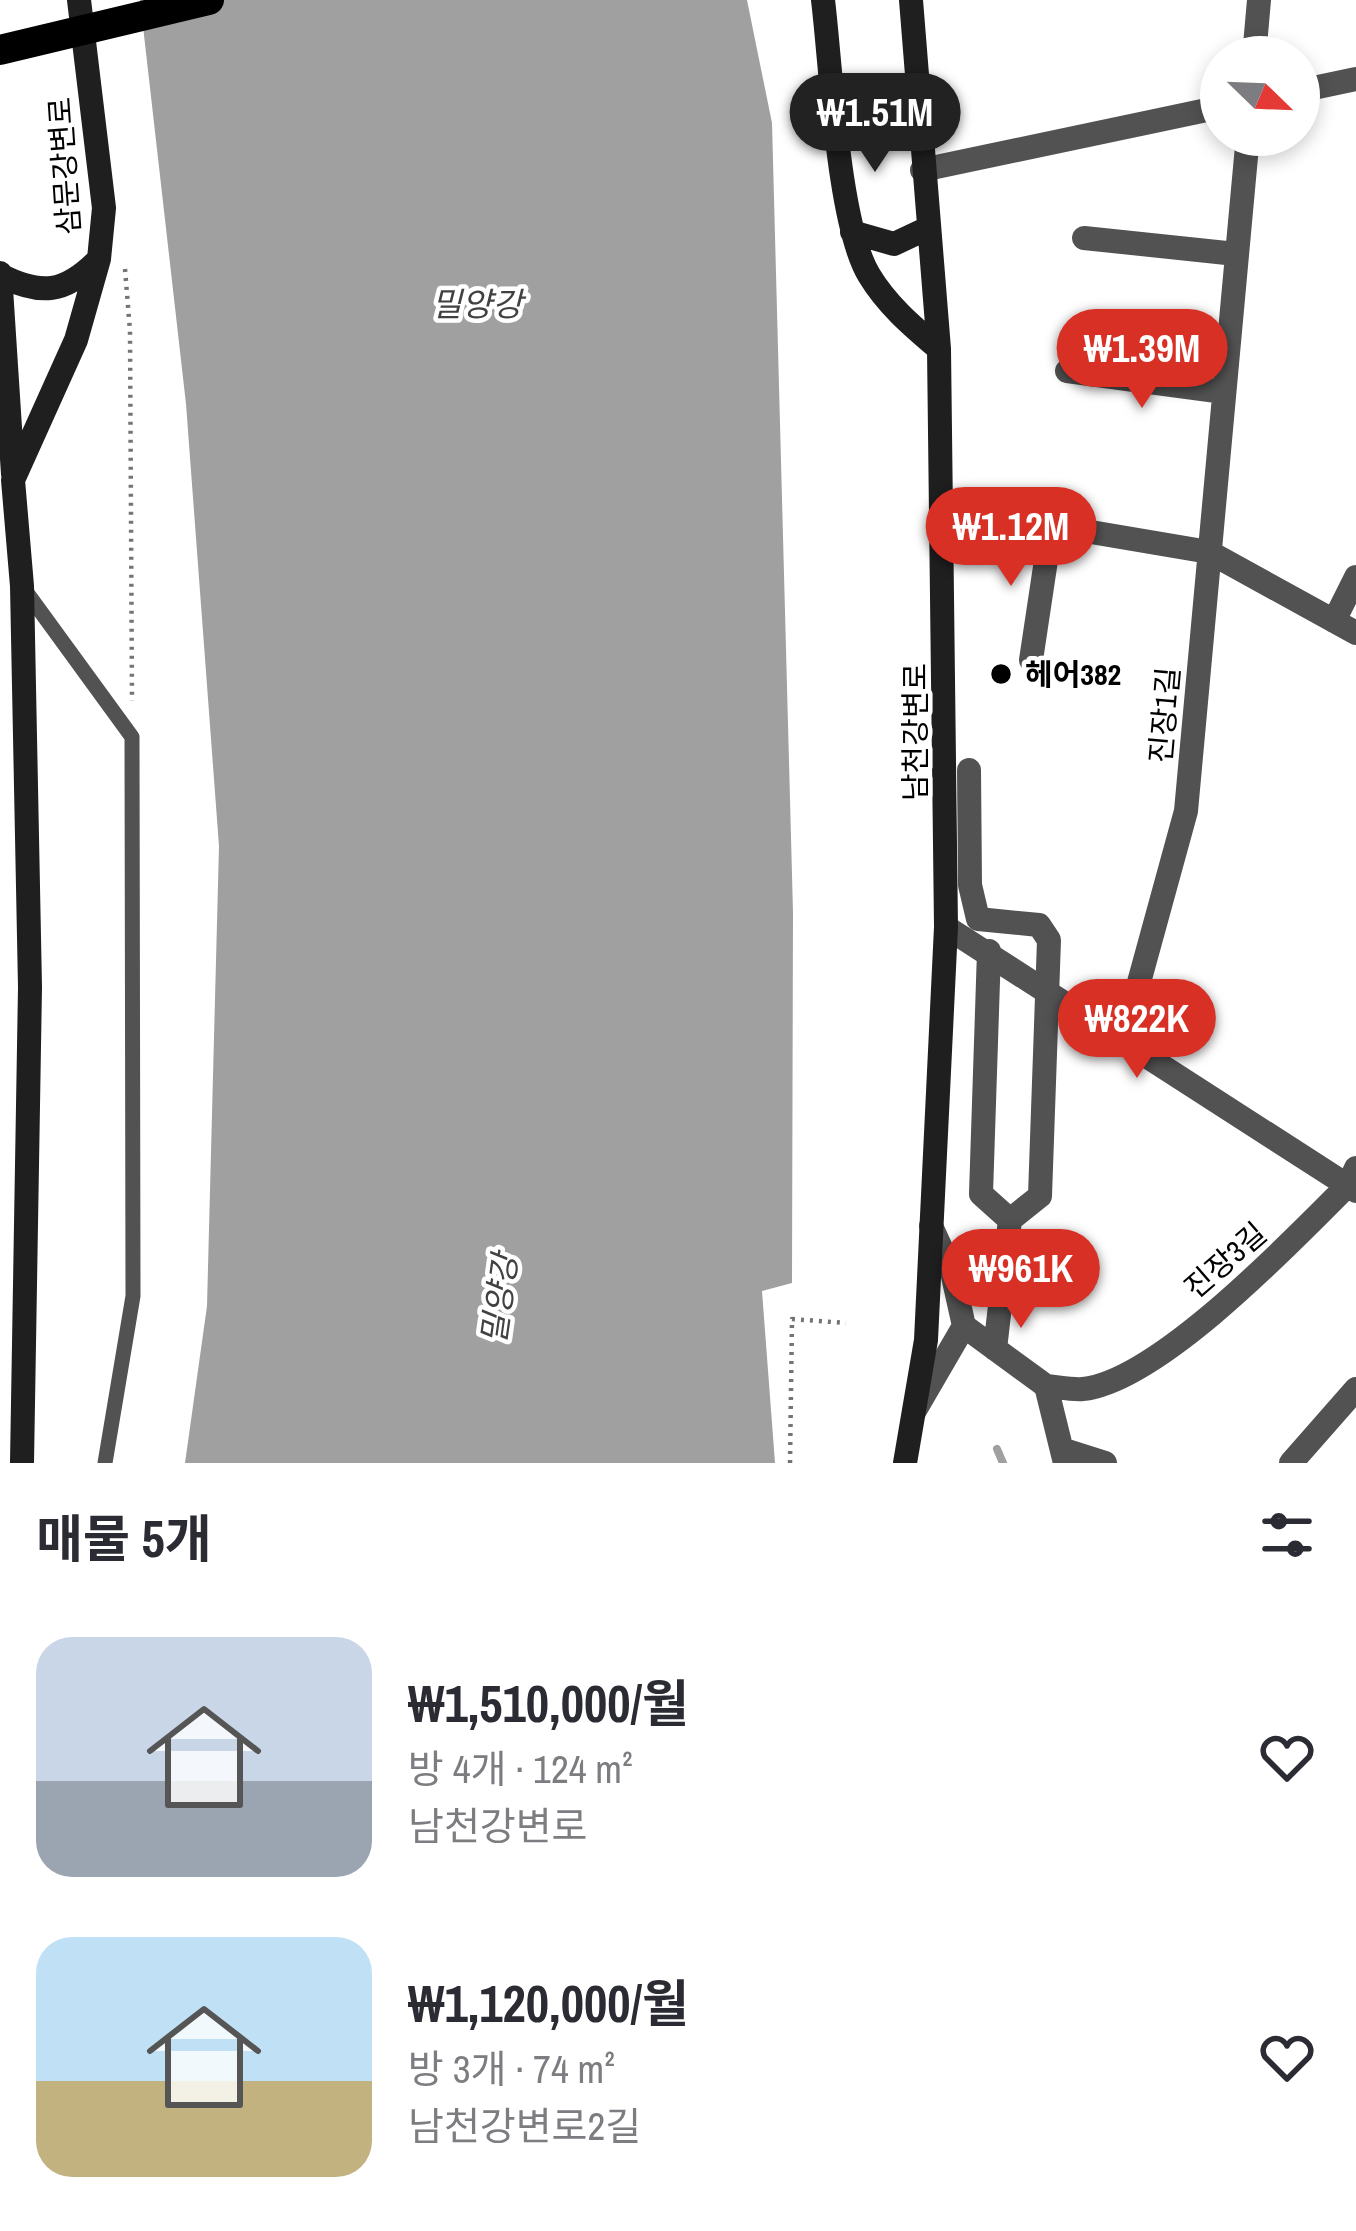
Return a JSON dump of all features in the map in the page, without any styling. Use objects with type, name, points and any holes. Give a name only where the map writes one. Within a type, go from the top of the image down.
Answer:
[{"type":"main road","points":[[0,50],[209,0]]},
{"type":"street","name":"삼문강변로","points":[[22,1463],[29,1231],[22,586],[14,480],[112,260],[79,0]]},
{"type":"street","points":[[823,0],[852,232],[866,271],[893,310],[939,349]]},
{"type":"street","name":"남천강변로","points":[[905,1463],[926,1340],[946,927],[939,349],[911,0]]},
{"type":"street","points":[[1256,36],[1259,0]]},
{"type":"street","points":[[1320,87],[1356,79]]},
{"type":"street","points":[[922,170],[1200,111]]},
{"type":"street","name":"진장1길","points":[[1124,1037],[1186,812],[1246,156]]},
{"type":"street","points":[[852,232],[894,244],[928,228]]},
{"type":"street","points":[[1084,238],[1237,254]]},
{"type":"street","points":[[14,480],[0,274],[45,292],[76,282],[112,260]]},
{"type":"street","points":[[1067,371],[1224,392]]},
{"type":"street","points":[[943,518],[1051,527],[1209,552],[1345,627],[1356,577]]},
{"type":"street","points":[[1030,660],[1051,527]]},
{"type":"street","points":[[969,770],[970,885],[978,920],[1040,926],[1049,940],[1040,1196],[1010,1220],[995,1349]]},
{"type":"street","points":[[946,927],[1353,1181]]},
{"type":"street","points":[[989,951],[981,1194],[1010,1220]]},
{"type":"street","name":"진장3길","points":[[1046,1386],[1085,1389],[1132,1370],[1237,1297],[1353,1181]]},
{"type":"street","points":[[932,1226],[952,1272],[964,1326],[1046,1386],[1065,1457],[1106,1463]]},
{"type":"street","points":[[914,1413],[964,1326]]},
{"type":"street","points":[[1291,1463],[1356,1389]]},
{"type":"lane","points":[[22,586],[132,737],[133,1296],[105,1463]]},
{"type":"path","points":[[112,260],[130,331],[132,737]]},
{"type":"path","points":[[790,1463],[792,1319],[846,1323]]},
{"type":"water","name":"밀양강","points":[[140,0],[747,0],[772,123],[793,912],[792,1283],[762,1291],[775,1463],[185,1463],[207,1306],[219,846],[186,404]]},
{"type":"waterway","points":[[997,1449],[1003,1463]]},
{"type":"place","name":"헤어382","points":[[1001,674]]}]
